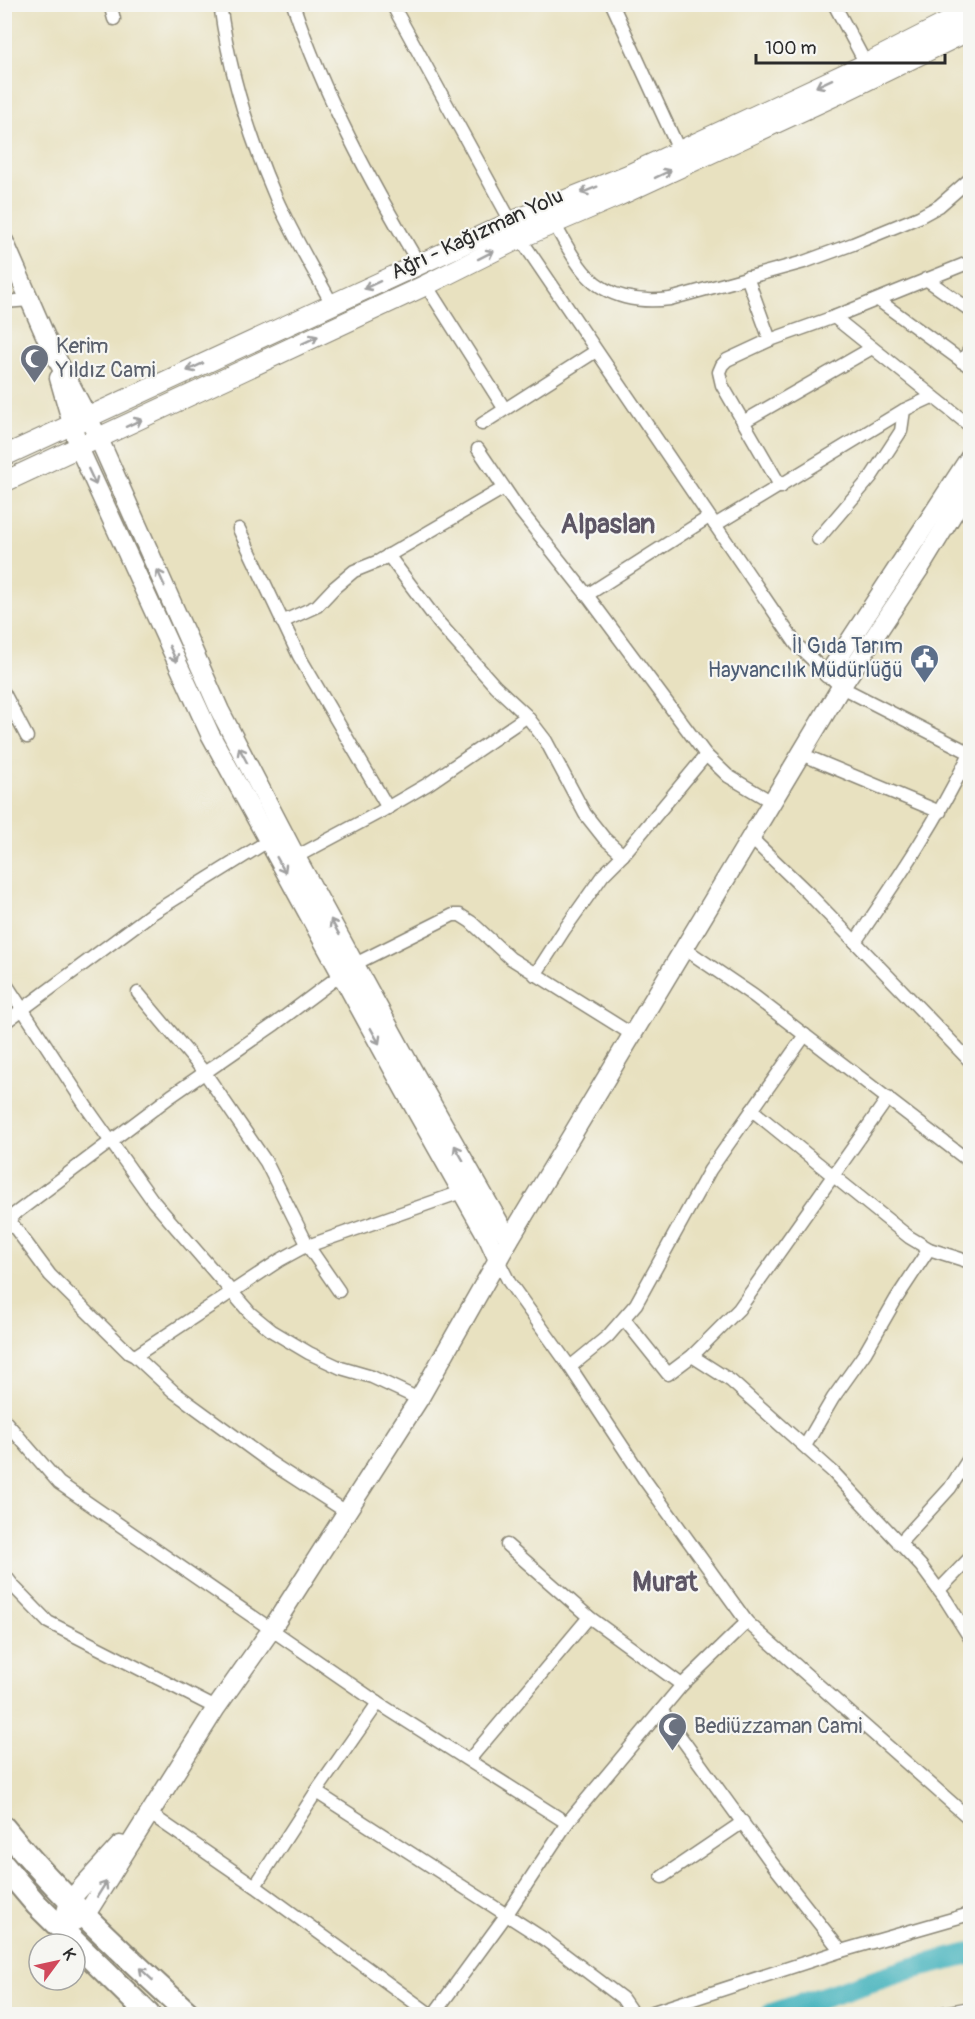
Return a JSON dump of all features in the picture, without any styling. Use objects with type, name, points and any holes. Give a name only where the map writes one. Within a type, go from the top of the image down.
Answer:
[{"type":"highway","points":[[4,1828],[69,1901],[189,2014]]},
{"type":"highway","points":[[4,1866],[37,1905],[148,2014]]},
{"type":"main road","name":"Ağrı - Kağızman Yolu","points":[[4,483],[426,285],[515,230],[679,150],[866,64],[970,10]]},
{"type":"main road","name":"Ağrı - Kağızman Yolu","points":[[4,456],[419,264],[515,230],[554,223],[618,196],[970,30]]},
{"type":"street","points":[[110,4],[114,19]]},
{"type":"street","points":[[220,4],[233,77],[254,142],[276,198],[332,304]]},
{"type":"street","points":[[293,4],[305,40],[330,99],[375,189],[419,264]]},
{"type":"street","points":[[392,4],[515,230],[796,644],[841,687],[970,753],[923,841],[855,942]]},
{"type":"street","points":[[612,4],[679,150]]},
{"type":"street","points":[[834,4],[866,64]]},
{"type":"street","points":[[554,223],[587,275],[610,292],[630,299],[650,301],[670,298],[804,262],[853,244],[919,217],[947,200],[970,178]]},
{"type":"street","points":[[4,241],[80,420],[99,439],[220,711],[296,857],[348,969]]},
{"type":"street","points":[[781,487],[722,385],[719,372],[727,360],[770,340],[878,300],[970,262]]},
{"type":"street","points":[[747,277],[770,340]]},
{"type":"street","points":[[926,279],[970,310]]},
{"type":"street","points":[[426,285],[504,408]]},
{"type":"street","points":[[4,302],[30,300]]},
{"type":"street","points":[[878,300],[966,364],[970,349]]},
{"type":"street","points":[[834,317],[970,426]]},
{"type":"street","points":[[743,422],[872,348]]},
{"type":"street","points":[[482,424],[596,351]]},
{"type":"street","points":[[587,596],[712,521],[781,487],[904,410],[932,397]]},
{"type":"street","points":[[818,539],[871,477],[901,431],[904,410]]},
{"type":"street","points":[[80,420],[79,448],[210,734],[268,841],[412,1070],[470,1189],[509,1282],[570,1367],[644,1479],[747,1622],[906,1764],[968,1812]]},
{"type":"street","points":[[478,449],[518,508],[706,755],[728,776],[772,802]]},
{"type":"street","points":[[828,674],[970,457]]},
{"type":"street","points":[[62,1928],[86,1916],[216,1708],[271,1630],[348,1513],[419,1399],[509,1240],[752,839],[841,687],[920,568],[970,486]]},
{"type":"street","points":[[282,622],[317,606],[334,587],[354,571],[388,555],[504,488]]},
{"type":"street","points":[[239,529],[299,656],[388,808]]},
{"type":"street","points":[[388,555],[439,623],[546,741],[585,814],[604,838],[623,855]]},
{"type":"street","points":[[4,693],[27,737]]},
{"type":"street","points":[[296,857],[428,784],[526,717]]},
{"type":"street","points":[[801,754],[940,812]]},
{"type":"street","points":[[535,975],[603,875],[623,855],[706,755]]},
{"type":"street","points":[[752,839],[970,1061]]},
{"type":"street","points":[[4,1023],[152,914],[268,841]]},
{"type":"street","points":[[348,1513],[271,1464],[183,1398],[129,1353],[50,1275],[6,1218],[348,969],[437,921],[453,915],[460,915],[471,922],[510,958],[535,975],[633,1035]]},
{"type":"street","points":[[685,949],[754,996],[970,1162]]},
{"type":"street","points":[[4,981],[153,1201],[250,1313],[272,1331],[309,1353],[341,1368],[372,1377],[419,1399]]},
{"type":"street","points":[[138,993],[205,1073],[275,1177],[308,1246],[339,1291]]},
{"type":"street","points":[[570,1367],[608,1336],[636,1304],[710,1170],[805,1035]]},
{"type":"street","points":[[624,1319],[668,1374],[692,1356],[739,1309],[888,1098]]},
{"type":"street","points":[[752,1110],[909,1237],[929,1249],[970,1262]]},
{"type":"street","points":[[470,1189],[509,1240]]},
{"type":"street","points":[[135,1356],[280,1260],[308,1246],[470,1189]]},
{"type":"street","points":[[805,1446],[833,1398],[865,1353],[896,1299],[929,1249]]},
{"type":"street","points":[[692,1356],[731,1382],[833,1473],[921,1566],[970,1638]]},
{"type":"street","points":[[4,1420],[59,1483],[378,1703],[567,1823]]},
{"type":"street","points":[[899,1544],[950,1488],[970,1457]]},
{"type":"street","points":[[507,1545],[589,1617],[682,1685]]},
{"type":"street","points":[[939,1590],[970,1558]]},
{"type":"street","points":[[4,1574],[48,1622],[216,1708]]},
{"type":"street","points":[[469,1760],[589,1617]]},
{"type":"street","points":[[149,1813],[431,2014],[507,1914],[567,1823],[682,1685],[747,1622]]},
{"type":"street","points":[[255,1887],[316,1792],[378,1703]]},
{"type":"street","points":[[661,1710],[841,1951]]},
{"type":"street","points":[[316,1792],[544,1939],[609,1987],[622,1998],[633,2014]]},
{"type":"street","points":[[62,1928],[69,1901],[149,1813]]},
{"type":"street","points":[[662,1877],[743,1822]]},
{"type":"street","points":[[646,2014],[841,1951],[970,1914]]},
{"type":"street","points":[[938,2014],[970,2008]]},
{"type":"waterway","points":[[772,2014],[906,1970],[970,1954]]},
{"type":"place","name":"Kerim Yıldız Cami","points":[[35,384]]},
{"type":"place","name":"İl Gıda Tarım Hayvancılık Müdürlüğü","points":[[924,684]]},
{"type":"place","name":"Bediüzzaman Cami","points":[[673,1752]]},
{"type":"district","name":"Alpaslan","points":[[608,524]]},
{"type":"district","name":"Murat","points":[[665,1582]]}]
